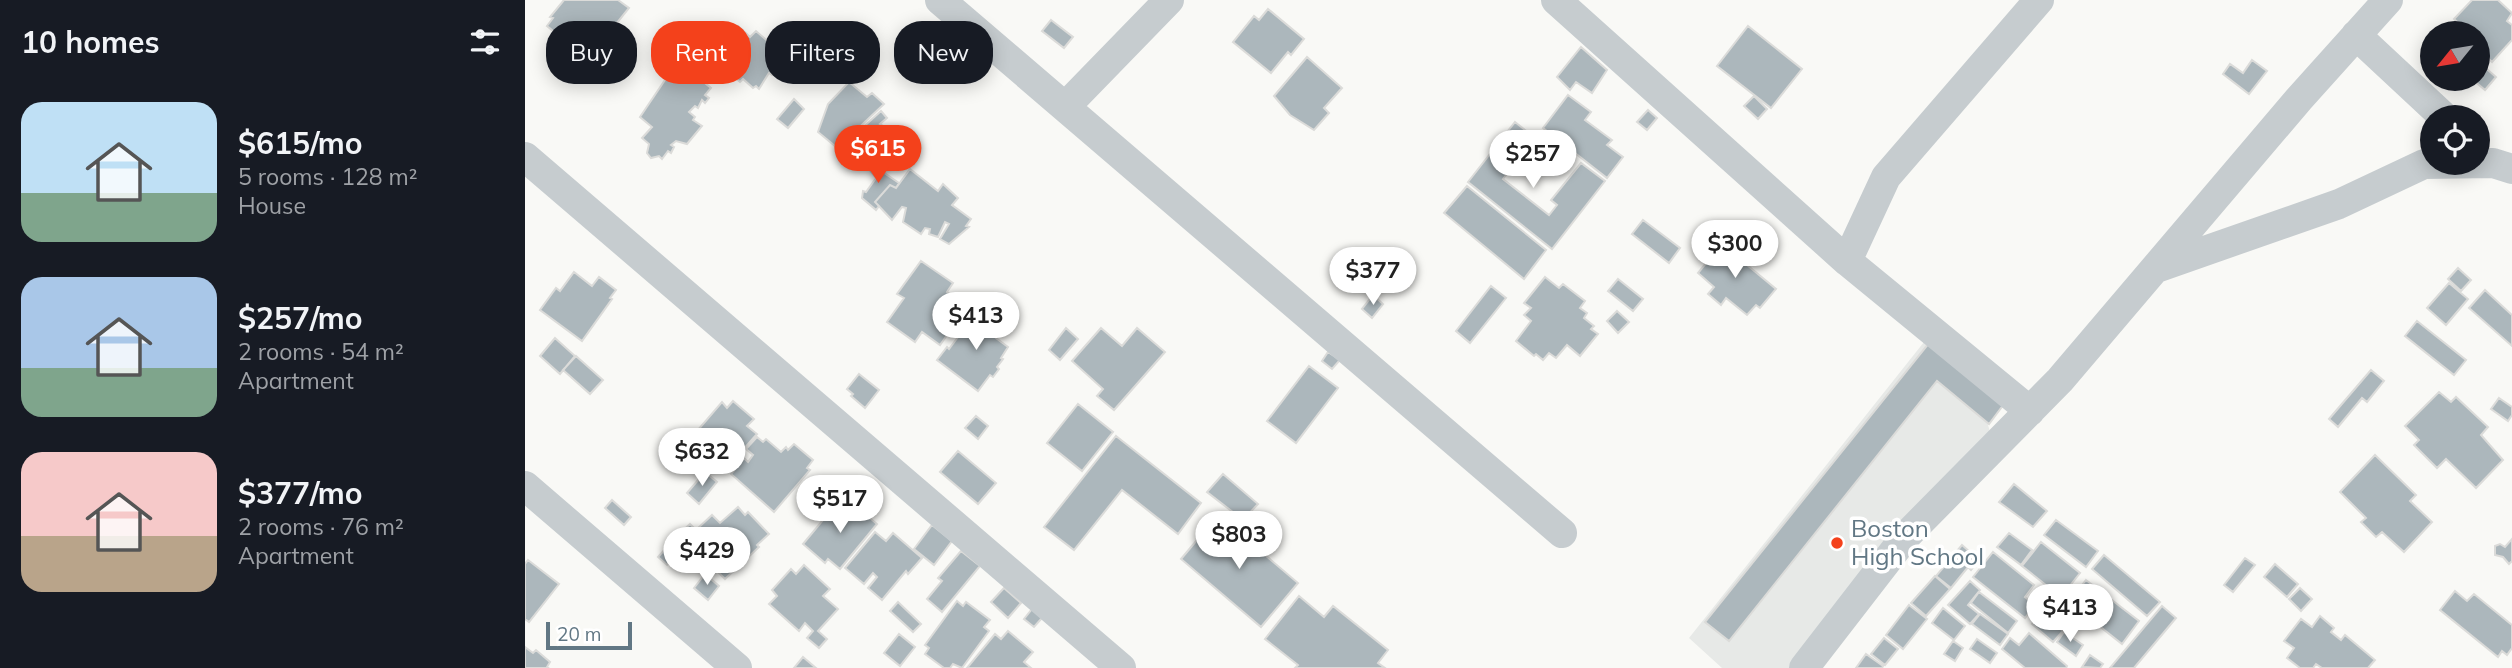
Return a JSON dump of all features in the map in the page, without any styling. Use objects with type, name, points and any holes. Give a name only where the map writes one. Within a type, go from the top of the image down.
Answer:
[{"type":"street","points":[[940,0],[1562,533]]},
{"type":"street","points":[[1065,107],[1169,0]]},
{"type":"street","points":[[1556,0],[1847,261],[2030,411]]},
{"type":"street","points":[[1847,261],[1886,177],[2039,0]]},
{"type":"street","points":[[1804,668],[1906,536],[2060,380],[2299,99],[2388,0]]},
{"type":"street","points":[[2356,35],[2431,105]]},
{"type":"street","points":[[525,157],[1121,668]]},
{"type":"street","points":[[2158,267],[2339,204],[2424,164],[2494,161]]},
{"type":"street","points":[[525,486],[737,668]]},
{"type":"shaded area","name":"Boston High School","points":[[1924,342],[2003,407],[1988,425],[1995,448],[1799,668],[1722,668],[1689,638]]},
{"type":"building","points":[[564,0],[618,0],[629,8],[619,21],[551,21],[553,18],[550,17]]},
{"type":"building","points":[[2472,0],[2498,0],[2512,13],[2507,21],[2512,25],[2512,40],[2492,62],[2490,21],[2454,19]]},
{"type":"building","points":[[1268,9],[1304,39],[1291,55],[1288,52],[1271,73],[1233,42],[1254,16],[1259,20]]},
{"type":"building","points":[[1051,20],[1073,37],[1064,48],[1042,31]]},
{"type":"building","points":[[1748,26],[1802,69],[1771,108],[1717,66]]},
{"type":"building","points":[[756,31],[765,39],[765,79],[759,89],[756,86],[753,88],[749,84],[751,84],[751,36]]},
{"type":"building","points":[[1581,47],[1607,70],[1592,93],[1576,82],[1570,90],[1557,77]]},
{"type":"building","points":[[1307,57],[1342,88],[1324,108],[1329,113],[1314,130],[1290,115],[1274,96]]},
{"type":"building","points":[[2252,60],[2267,71],[2249,94],[2223,74],[2230,64],[2243,73]]},
{"type":"building","points":[[2490,72],[2496,77],[2490,84]]},
{"type":"building","points":[[662,84],[706,84],[711,88],[705,95],[709,98],[705,103],[702,100],[698,108],[695,106],[689,112],[695,117],[693,120],[702,126],[687,144],[676,141],[671,145],[674,147],[671,153],[668,151],[662,159],[659,156],[651,158],[647,153],[649,144],[642,138],[652,127],[640,117]]},
{"type":"building","points":[[847,84],[851,84],[867,97],[872,93],[884,104],[848,138],[881,111],[887,118],[880,124],[883,126],[877,132],[880,136],[865,153],[861,152],[853,161],[818,132],[828,104]]},
{"type":"building","points":[[1568,95],[1591,112],[1585,120],[1612,140],[1607,145],[1623,157],[1607,178],[1543,128]]},
{"type":"building","points":[[1754,96],[1767,109],[1758,119],[1744,106]]},
{"type":"building","points":[[794,99],[804,109],[788,128],[777,119]]},
{"type":"building","points":[[1648,110],[1657,118],[1647,130],[1637,122]]},
{"type":"building","points":[[1515,122],[1535,138],[1503,179],[1549,215],[1557,205],[1551,200],[1581,163],[1605,181],[1552,249],[1468,182]]},
{"type":"building","points":[[878,160],[883,172],[899,183],[896,188],[890,185],[875,202],[879,206],[876,210],[862,198],[863,191],[866,192],[876,178],[869,169]]},
{"type":"building","points":[[910,169],[938,191],[943,184],[958,198],[952,205],[971,219],[966,226],[969,227],[949,244],[940,239],[949,224],[945,222],[938,237],[929,234],[930,229],[925,228],[921,234],[903,222],[906,208],[902,207],[892,220],[875,202],[890,185],[896,188]]},
{"type":"building","points":[[1467,186],[1546,250],[1524,279],[1444,213]]},
{"type":"building","points":[[1643,220],[1680,248],[1669,263],[1632,234]]},
{"type":"building","points":[[1725,240],[1745,256],[1741,260],[1776,289],[1760,308],[1756,305],[1747,315],[1726,298],[1721,305],[1708,294],[1714,287],[1698,273]]},
{"type":"building","points":[[921,261],[953,283],[947,292],[967,307],[940,345],[922,332],[915,342],[887,322],[904,298],[897,294]]},
{"type":"building","points":[[2458,268],[2471,280],[2461,291],[2448,279]]},
{"type":"building","points":[[574,272],[592,286],[599,277],[616,290],[582,341],[540,310],[556,288],[560,291]]},
{"type":"building","points":[[1545,277],[1559,288],[1563,284],[1585,301],[1580,308],[1587,313],[1584,318],[1594,326],[1591,329],[1598,334],[1580,356],[1567,345],[1556,358],[1549,353],[1543,360],[1516,341],[1531,321],[1524,315],[1531,308],[1524,303]]},
{"type":"building","points":[[1618,279],[1643,299],[1633,311],[1608,291]]},
{"type":"building","points":[[2449,283],[2468,299],[2446,325],[2427,308]]},
{"type":"building","points":[[1491,286],[1506,298],[1470,343],[1456,331]]},
{"type":"building","points":[[2485,290],[2512,315],[2512,346],[2469,308]]},
{"type":"building","points":[[1373,295],[1383,304],[1372,318],[1362,309]]},
{"type":"building","points":[[1617,311],[1629,322],[1618,333],[1607,321]]},
{"type":"building","points":[[981,312],[1003,329],[996,338],[1008,347],[997,367],[999,369],[993,377],[990,375],[978,391],[937,360]]},
{"type":"building","points":[[2417,321],[2466,360],[2454,375],[2405,336]]},
{"type":"building","points":[[1066,328],[1078,339],[1060,360],[1049,350]]},
{"type":"building","points":[[1101,328],[1122,346],[1137,328],[1165,352],[1114,410],[1097,396],[1103,389],[1072,361]]},
{"type":"building","points":[[555,338],[575,356],[560,374],[540,356]]},
{"type":"building","points":[[1929,343],[2004,404],[1989,424],[1937,381],[1729,641],[1705,622]]},
{"type":"building","points":[[1328,352],[1340,360],[1332,369],[1322,361]]},
{"type":"building","points":[[576,356],[603,380],[590,394],[563,370]]},
{"type":"building","points":[[1309,366],[1338,388],[1296,443],[1267,421]]},
{"type":"building","points":[[2371,370],[2384,381],[2367,402],[2362,398],[2338,427],[2329,419]]},
{"type":"building","points":[[859,374],[879,390],[865,408],[847,389]]},
{"type":"building","points":[[2439,392],[2451,402],[2456,397],[2488,427],[2481,435],[2503,460],[2476,488],[2446,459],[2437,468],[2414,445],[2419,440],[2405,426]]},
{"type":"building","points":[[2499,398],[2512,407],[2512,415],[2508,421],[2491,409]]},
{"type":"building","points":[[733,401],[754,419],[747,426],[757,434],[726,469],[708,454],[705,457],[692,445],[695,442],[691,438],[722,402],[727,408]]},
{"type":"building","points":[[1078,404],[1113,432],[1082,471],[1047,443]]},
{"type":"building","points":[[976,416],[988,426],[978,439],[965,428]]},
{"type":"building","points":[[1116,436],[1201,503],[1178,534],[1122,490],[1074,550],[1044,527]]},
{"type":"building","points":[[757,437],[763,442],[766,439],[781,452],[794,444],[813,460],[807,468],[810,470],[774,512],[731,474],[744,458],[748,462],[753,455],[746,449]]},
{"type":"building","points":[[958,451],[996,483],[978,504],[940,472]]},
{"type":"building","points":[[2375,455],[2416,495],[2410,501],[2432,522],[2404,552],[2382,532],[2376,537],[2361,522],[2366,518],[2340,492]]},
{"type":"building","points":[[705,472],[717,482],[699,504],[687,493]]},
{"type":"building","points":[[1223,474],[1258,504],[1243,520],[1207,492]]},
{"type":"building","points":[[2014,484],[2047,511],[2033,527],[1999,502]]},
{"type":"building","points":[[612,500],[631,517],[624,525],[605,508]]},
{"type":"building","points":[[838,502],[851,513],[856,506],[877,524],[840,569],[828,559],[825,563],[803,544]]},
{"type":"building","points":[[738,507],[745,515],[748,512],[769,534],[725,579],[717,571],[710,577],[698,563],[706,556],[698,546],[706,539],[697,529],[712,515],[720,523]]},
{"type":"building","points":[[1218,515],[1298,583],[1261,627],[1181,559]]},
{"type":"building","points":[[2056,520],[2098,551],[2086,567],[2044,535]]},
{"type":"building","points":[[690,524],[704,538],[695,546],[699,550],[693,557],[675,538]]},
{"type":"building","points":[[932,525],[952,541],[934,565],[914,549]]},
{"type":"building","points":[[875,532],[886,541],[893,533],[922,558],[908,574],[906,571],[882,600],[868,588],[877,577],[873,573],[864,584],[845,568]]},
{"type":"building","points":[[2009,533],[2032,550],[2021,565],[1997,547]]},
{"type":"building","points":[[2512,539],[2512,561],[2509,564],[2503,557],[2495,555],[2495,546],[2500,544],[2505,547]]},
{"type":"building","points":[[2041,542],[2080,573],[2061,597],[2022,566]]},
{"type":"building","points":[[1962,545],[1979,560],[1971,570],[1968,567],[1951,588],[1936,576]]},
{"type":"building","points":[[667,547],[676,556],[667,565],[658,557]]},
{"type":"building","points":[[961,551],[980,566],[942,612],[927,599],[942,581],[938,578]]},
{"type":"building","points":[[1993,552],[2034,585],[2025,597],[2035,605],[2025,618],[1973,577]]},
{"type":"building","points":[[2104,555],[2160,602],[2147,616],[2092,569]]},
{"type":"building","points":[[2245,558],[2255,565],[2233,592],[2224,585]]},
{"type":"building","points":[[528,560],[559,584],[529,622],[525,619],[525,564]]},
{"type":"building","points":[[2275,564],[2298,584],[2287,597],[2264,577]]},
{"type":"building","points":[[804,565],[830,589],[823,596],[838,609],[818,631],[827,639],[819,648],[807,638],[813,631],[805,623],[799,631],[769,604],[777,596],[772,590],[791,569],[796,574]]},
{"type":"building","points":[[705,574],[719,586],[708,600],[694,588]]},
{"type":"building","points":[[1935,576],[1950,589],[1926,616],[1911,603]]},
{"type":"building","points":[[2086,580],[2139,621],[2122,644],[2069,602]]},
{"type":"building","points":[[1970,581],[1980,590],[1968,605],[1979,614],[1970,624],[1948,605]]},
{"type":"building","points":[[1004,588],[1021,603],[1008,618],[991,602]]},
{"type":"building","points":[[2300,588],[2312,599],[2301,611],[2289,599]]},
{"type":"building","points":[[2455,591],[2467,601],[2474,594],[2512,625],[2512,648],[2507,655],[2502,651],[2498,657],[2440,610]]},
{"type":"building","points":[[1979,592],[2017,621],[2008,633],[1971,603]]},
{"type":"building","points":[[1299,596],[1324,617],[1333,606],[1388,650],[1378,663],[1385,668],[1295,668],[1298,665],[1265,639]]},
{"type":"building","points":[[957,601],[963,606],[966,602],[990,620],[984,627],[989,631],[962,668],[953,664],[950,668],[944,668],[925,654],[929,648],[925,645]]},
{"type":"building","points":[[898,602],[921,624],[913,632],[890,611]]},
{"type":"building","points":[[1909,605],[1927,619],[1903,649],[1886,635]]},
{"type":"building","points":[[2162,606],[2176,618],[2134,668],[2110,668]]},
{"type":"building","points":[[1943,608],[1965,626],[1954,640],[1932,623]]},
{"type":"building","points":[[1032,609],[1042,618],[1034,627],[1024,619]]},
{"type":"building","points":[[2042,612],[2063,631],[2053,642],[2032,624]]},
{"type":"building","points":[[1980,614],[2008,634],[2000,645],[1972,624]]},
{"type":"building","points":[[2320,616],[2334,628],[2331,632],[2341,640],[2345,635],[2375,660],[2368,668],[2322,668],[2316,664],[2313,668],[2300,668],[2287,658],[2294,648],[2284,641],[2301,619],[2312,627]]},
{"type":"building","points":[[1008,631],[1033,652],[1024,662],[1031,668],[967,668],[995,634],[1001,639]]},
{"type":"building","points":[[2064,632],[2083,645],[2076,656],[2057,642]]},
{"type":"building","points":[[2029,633],[2067,666],[2066,668],[2025,668],[2002,649],[2010,638],[2019,645]]},
{"type":"building","points":[[899,634],[915,647],[900,666],[884,653]]},
{"type":"building","points":[[1884,638],[1898,649],[1885,665],[1871,654]]},
{"type":"building","points":[[1977,639],[1997,653],[1990,663],[1970,649]]},
{"type":"building","points":[[1953,641],[1963,648],[1955,661],[1944,654]]},
{"type":"building","points":[[525,647],[533,653],[536,650],[550,662],[547,667],[549,668],[525,668]]},
{"type":"building","points":[[1866,654],[1883,666],[1882,668],[1856,668]]},
{"type":"building","points":[[2090,655],[2103,664],[2100,668],[2082,667]]},
{"type":"building","points":[[803,657],[816,668],[794,668]]},
{"type":"place","name":"Boston High School","points":[[1837,543]]}]
